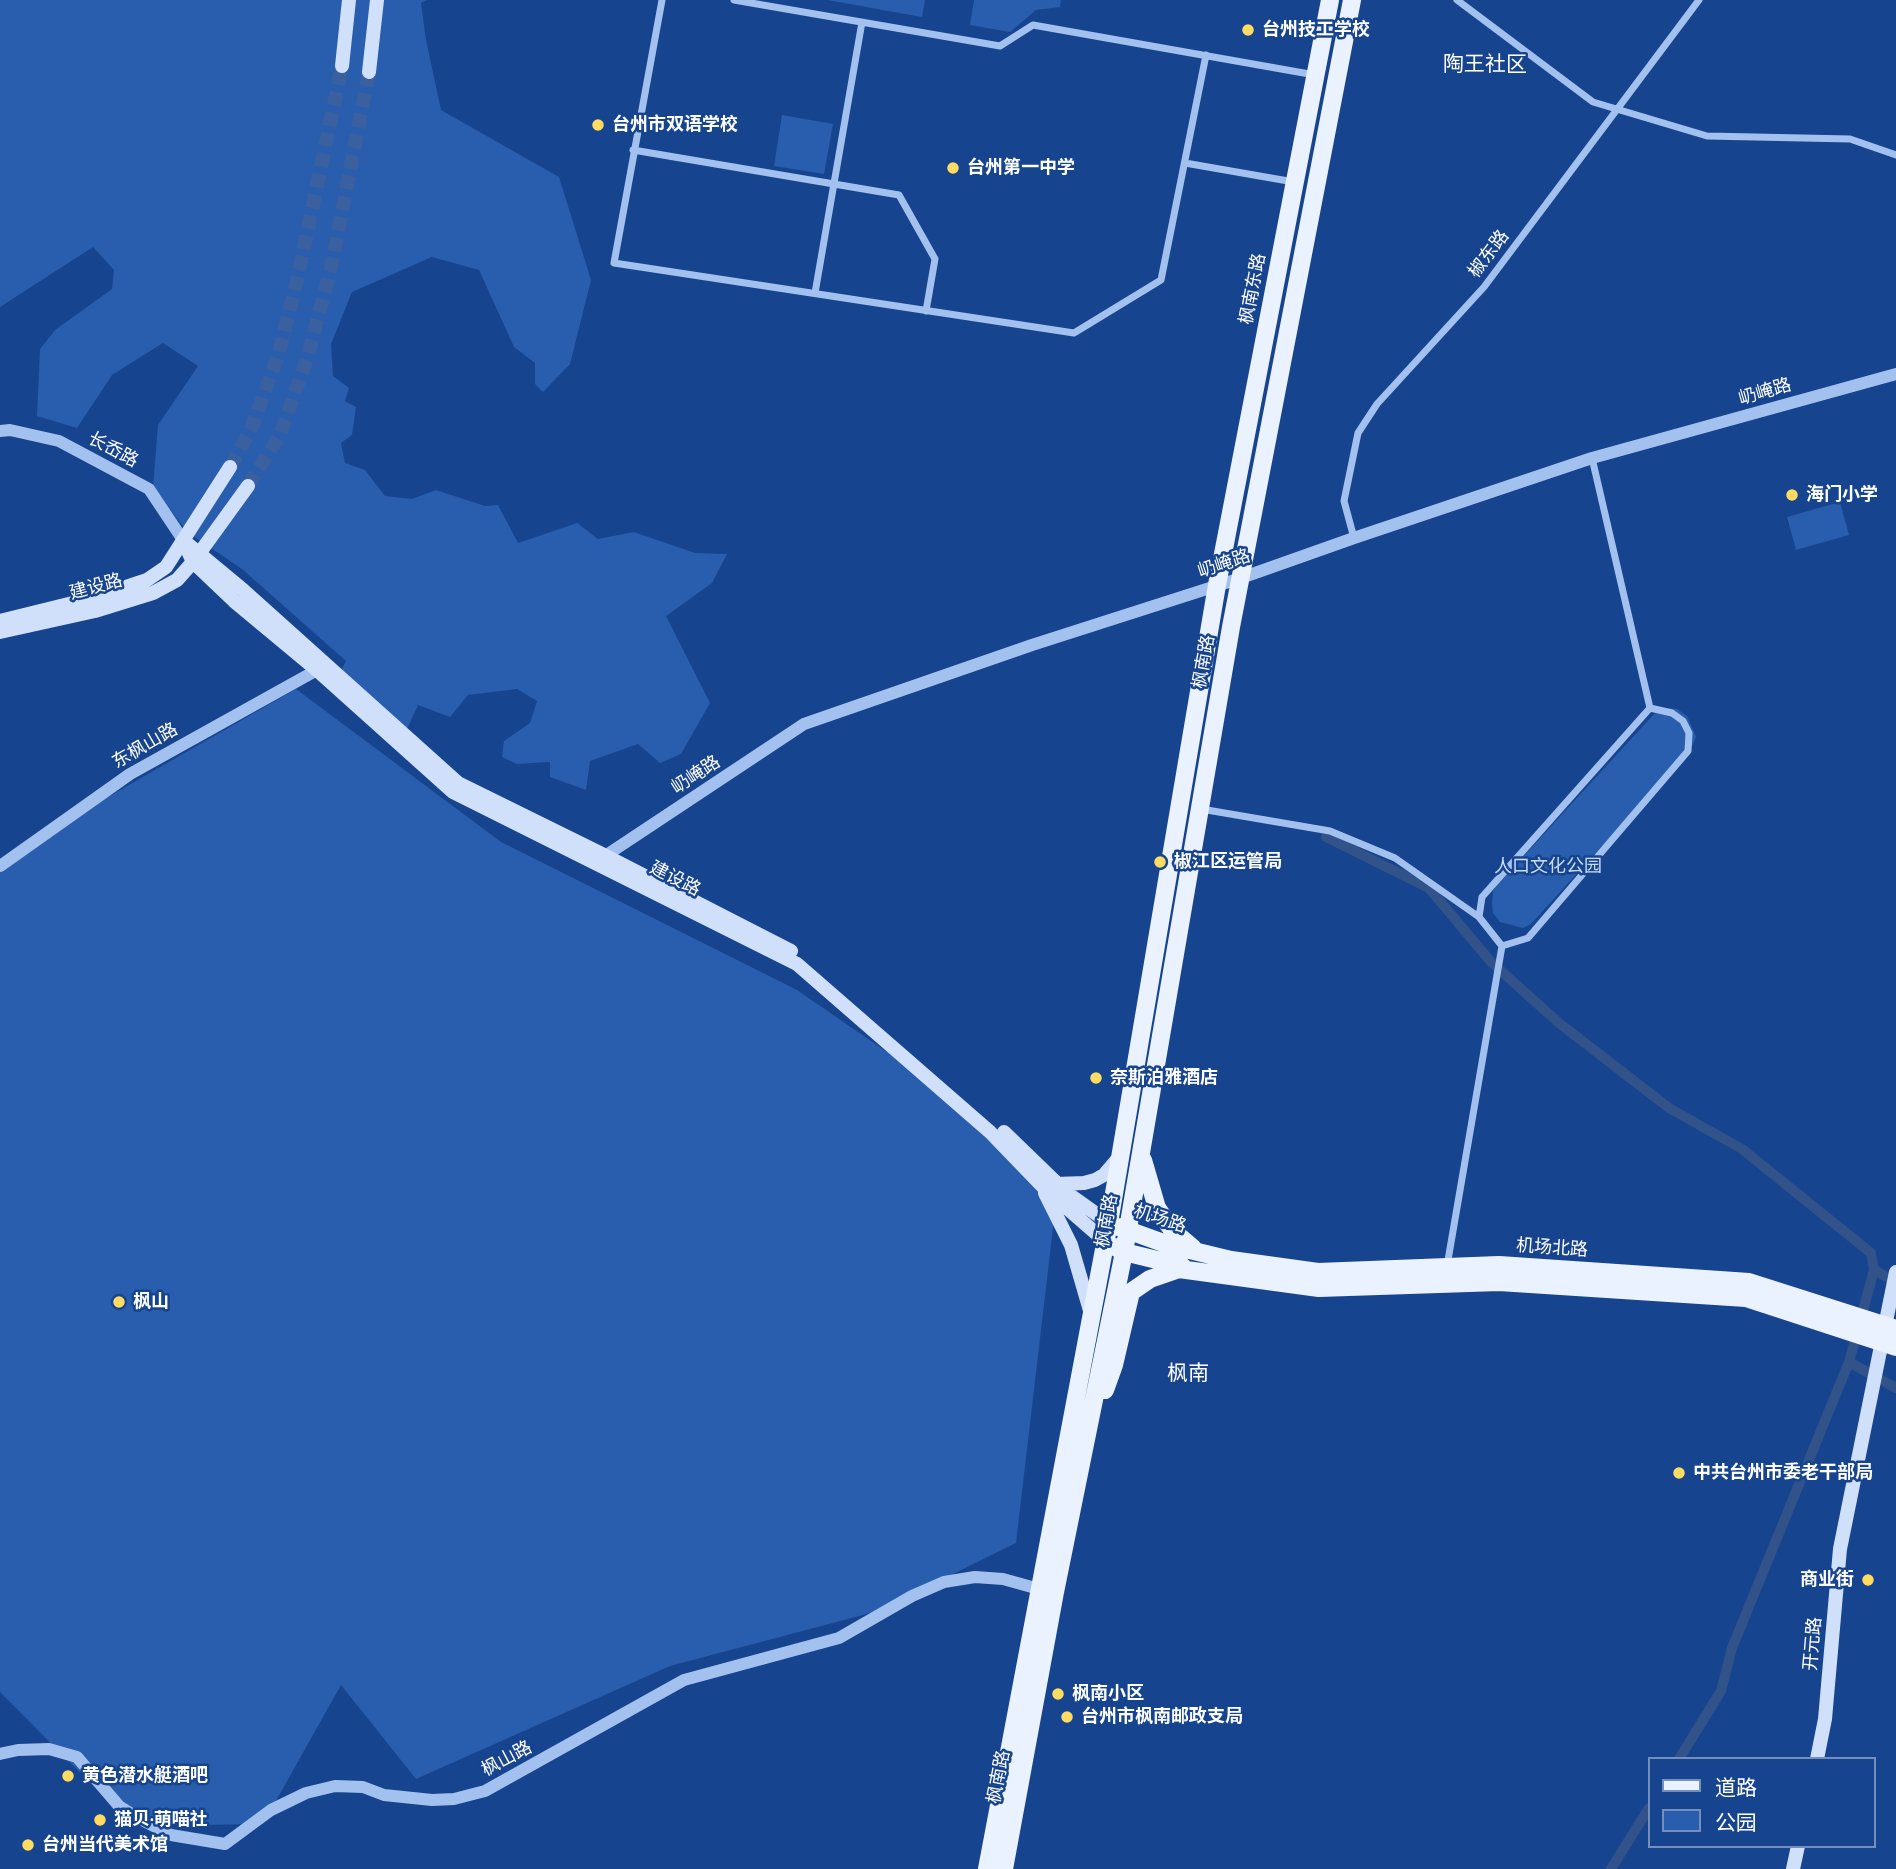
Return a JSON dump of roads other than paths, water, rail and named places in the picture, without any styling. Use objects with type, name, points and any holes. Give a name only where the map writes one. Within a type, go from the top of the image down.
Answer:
[{"type":"main road","points":[[342,66],[349,0]]},
{"type":"main road","points":[[369,72],[377,0]]},
{"type":"main road","name":"枫南东路","points":[[1217,585],[1330,0]]},
{"type":"main road","name":"枫南路","points":[[1004,1869],[1124,1252],[1241,578],[1352,0]]},
{"type":"main road","name":"建设路","points":[[0,621],[93,598],[147,580],[166,567],[230,467]]},
{"type":"main road","name":"建设路","points":[[0,632],[95,611],[153,593],[177,580],[248,486]]},
{"type":"main road","name":"建设路","points":[[183,540],[234,601],[317,670],[453,792],[601,859],[802,957],[999,1127],[1056,1184],[1110,1223]]},
{"type":"main road","name":"建设路","points":[[196,558],[458,783],[797,964],[990,1132],[1039,1183],[1106,1242],[1124,1252]]},
{"type":"main road","name":"枫南路","points":[[986,1869],[1110,1223],[1217,585]]},
{"type":"main road","points":[[1141,1148],[1149,1188],[1157,1208],[1173,1231],[1199,1252]]},
{"type":"main road","points":[[1056,1184],[1095,1180],[1104,1175],[1121,1154]]},
{"type":"main road","points":[[1039,1183],[1072,1245],[1092,1318]]},
{"type":"main road","name":"机场路","points":[[1110,1223],[1127,1231],[1199,1252]]},
{"type":"main road","points":[[1124,1252],[1202,1272]]},
{"type":"main road","name":"机场北路","points":[[1199,1252],[1231,1260],[1318,1272],[1499,1265],[1749,1282],[1888,1340]]},
{"type":"main road","points":[[1091,1414],[1114,1365],[1130,1293],[1150,1279],[1168,1272],[1179,1269],[1202,1272]]},
{"type":"main road","name":"机场北路","points":[[1202,1272],[1319,1287],[1499,1282],[1746,1298],[1888,1340]]},
{"type":"main road","name":"开元路","points":[[1817,1757],[1825,1719],[1840,1549],[1871,1396],[1888,1340],[1890,1301],[1896,1272]]},
{"type":"main road","points":[[1793,1869],[1798,1848]]},
{"type":"street","points":[[662,0],[614,263],[1074,333],[1161,280],[1206,55]]},
{"type":"street","points":[[734,0],[1000,46],[1033,25],[1315,75]]},
{"type":"street","points":[[1457,0],[1593,102],[1707,136],[1850,139],[1896,155]]},
{"type":"street","name":"椒东路","points":[[1354,538],[1344,501],[1358,432],[1377,404],[1484,287],[1699,0]]},
{"type":"street","points":[[815,293],[862,22]]},
{"type":"street","points":[[633,150],[898,195],[935,259],[926,311]]},
{"type":"street","points":[[1185,163],[1294,182]]},
{"type":"street","name":"屷崦路","points":[[601,859],[804,724],[1591,458],[1896,374]]},
{"type":"street","name":"长岙路","points":[[0,432],[10,430],[59,441],[149,489],[183,540]]},
{"type":"street","points":[[1591,458],[1650,708]]},
{"type":"street","name":"东枫山路","points":[[0,866],[130,774],[317,670]]},
{"type":"street","points":[[1479,917],[1482,898],[1650,708]]},
{"type":"street","points":[[1502,946],[1528,938],[1689,751],[1689,733],[1684,721],[1672,713],[1650,708]]},
{"type":"street","points":[[1200,808],[1330,831],[1395,858],[1479,917],[1502,946],[1447,1267]]},
{"type":"street","name":"枫山路","points":[[0,1754],[18,1749],[49,1749],[77,1757],[119,1805],[138,1818],[171,1835],[225,1844],[271,1810],[306,1793],[335,1786],[363,1787],[384,1795],[432,1800],[454,1799],[485,1791],[684,1680],[839,1638],[912,1596],[944,1582],[975,1577],[1003,1579],[1039,1589]]},
{"type":"waterway","points":[[1326,837],[1429,888],[1491,962],[1559,1023],[1669,1108],[1742,1149],[1871,1253],[1874,1270],[1849,1362],[1896,1388]]},
{"type":"waterway","points":[[1874,1270],[1896,1282]]},
{"type":"waterway","points":[[1680,1757],[1721,1691],[1732,1648],[1849,1362]]},
{"type":"waterway","points":[[1611,1869],[1647,1811]]},
{"type":"tunnel","points":[[230,467],[251,429],[279,353],[342,66]]},
{"type":"tunnel","points":[[248,486],[280,435],[307,359],[331,268],[369,72]]},
{"type":"place","name":"台州技工学校","points":[[1248,30]]},
{"type":"place","name":"台州市双语学校","points":[[598,125]]},
{"type":"place","name":"台州第一中学","points":[[953,168]]},
{"type":"place","name":"海门小学","points":[[1792,495]]},
{"type":"place","name":"椒江区运管局","points":[[1160,862]]},
{"type":"place","name":"奈斯泊雅酒店","points":[[1096,1078]]},
{"type":"place","name":"枫山","points":[[119,1302]]},
{"type":"place","name":"中共台州市委老干部局","points":[[1679,1473]]},
{"type":"place","name":"商业街","points":[[1868,1580]]},
{"type":"place","name":"枫南小区","points":[[1058,1694]]},
{"type":"place","name":"台州市枫南邮政支局","points":[[1067,1717]]},
{"type":"place","name":"黄色潜水艇酒吧","points":[[68,1776]]},
{"type":"place","name":"猫贝·萌喵社","points":[[100,1820]]},
{"type":"place","name":"台州当代美术馆","points":[[28,1845]]},
{"type":"district","name":"陶王社区","points":[[1485,65]]},
{"type":"district","name":"枫南","points":[[1188,1374]]},
{"type":"park label","name":"人口文化公园","points":[[1548,867]]}]
